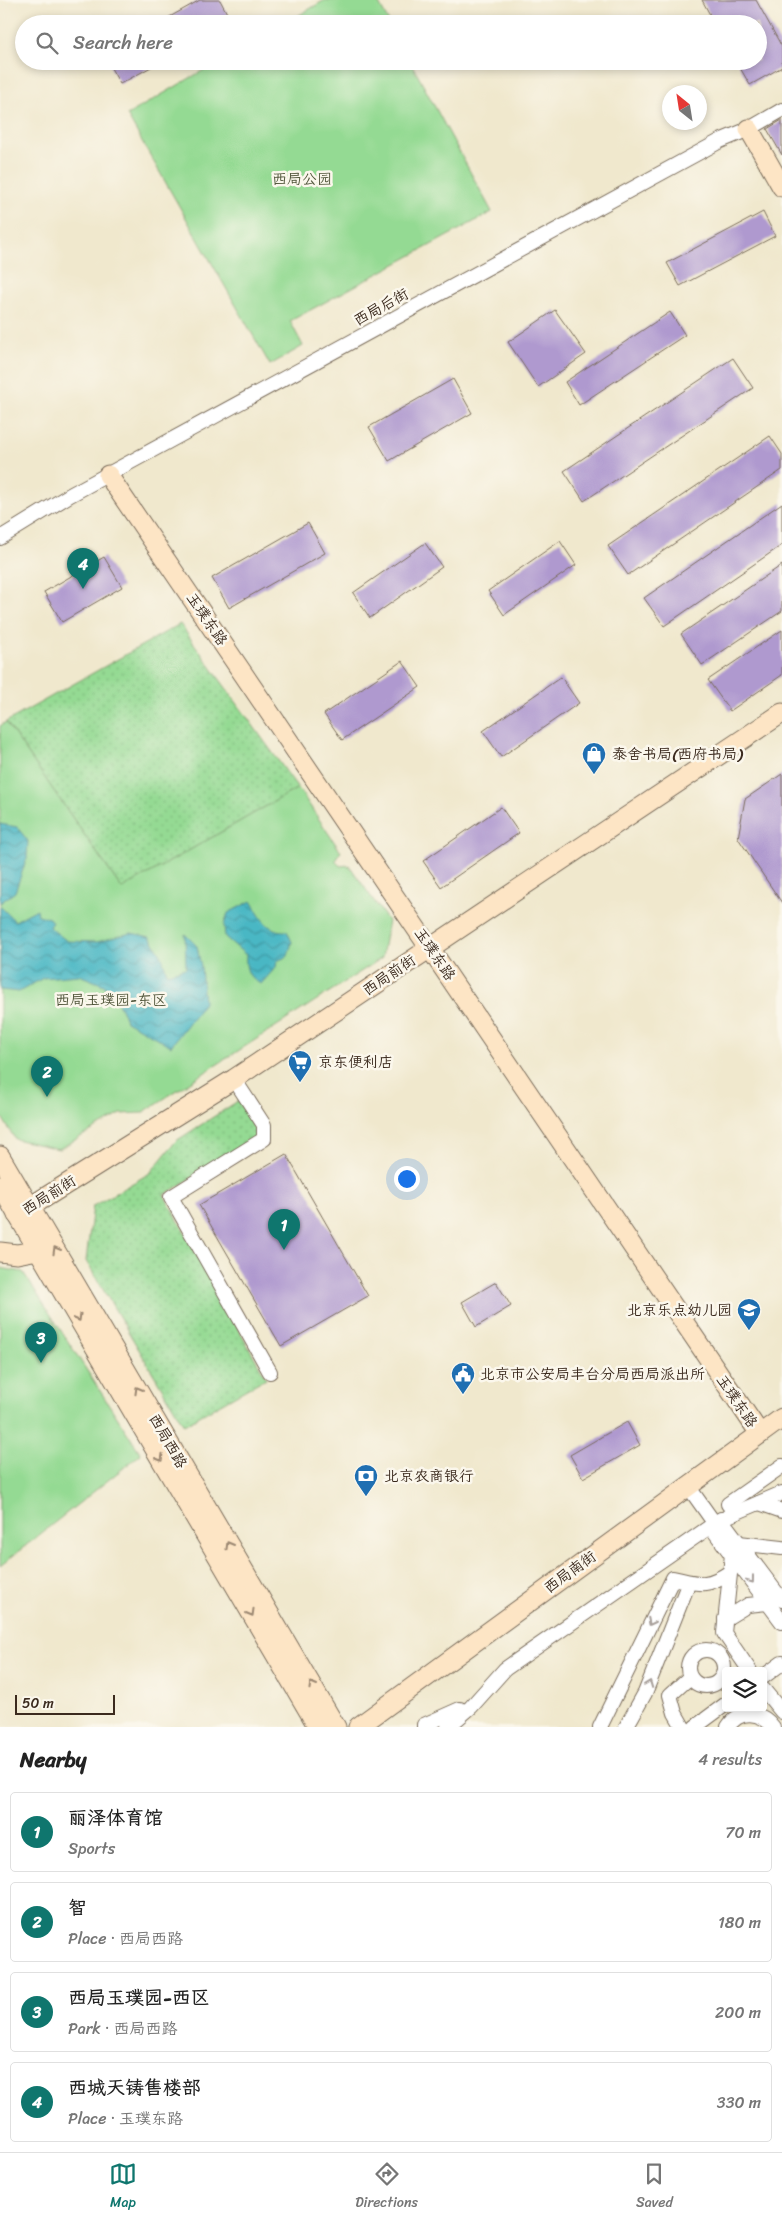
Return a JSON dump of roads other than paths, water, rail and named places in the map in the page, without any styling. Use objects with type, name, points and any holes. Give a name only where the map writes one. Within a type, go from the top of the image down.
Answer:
[{"type":"street","name":"西局后街","points":[[0,538],[108,475],[720,141],[749,129],[782,110]]},
{"type":"street","points":[[749,129],[782,187]]},
{"type":"street","name":"玉璞东路","points":[[108,475],[760,1434]]},
{"type":"street","name":"西局前街","points":[[24,1211],[234,1079],[782,713]]},
{"type":"street","points":[[234,1079],[264,1125],[264,1139],[171,1197],[270,1372]]},
{"type":"street","name":"西局西路","points":[[0,1156],[24,1211],[38,1250],[318,1727]]},
{"type":"street","name":"西局西路","points":[[0,1185],[24,1211],[336,1727]]},
{"type":"street","points":[[0,1252],[17,1254],[38,1250]]},
{"type":"street","name":"西局南街","points":[[358,1727],[782,1418]]},
{"type":"street","points":[[735,1513],[728,1504],[782,1466]]},
{"type":"street","points":[[688,1486],[735,1548],[782,1598]]},
{"type":"street","points":[[448,1727],[471,1707],[505,1669],[716,1524],[735,1513],[782,1492]]},
{"type":"street","points":[[759,1503],[782,1511]]},
{"type":"street","points":[[735,1548],[782,1548]]},
{"type":"street","points":[[735,1548],[730,1572],[724,1633],[747,1667]]},
{"type":"street","points":[[735,1548],[767,1603],[782,1622]]},
{"type":"street","points":[[600,1727],[673,1578],[705,1585],[715,1582],[730,1572]]},
{"type":"street","points":[[626,1727],[645,1693],[689,1582]]},
{"type":"street","points":[[725,1619],[748,1605],[767,1603]]},
{"type":"street","points":[[767,1674],[782,1663]]},
{"type":"street","points":[[683,1727],[675,1713],[670,1695],[690,1678]]},
{"type":"street","points":[[767,1694],[782,1712]]},
{"type":"street","points":[[424,1727],[424,1725],[463,1708],[471,1707]]},
{"type":"street","points":[[703,1725],[722,1708]]},
{"type":"street","points":[[728,1727],[737,1717],[753,1714],[762,1716],[773,1727]]},
{"type":"water","points":[[0,824],[17,827],[28,841],[27,858],[15,892],[0,903]]},
{"type":"water","points":[[251,901],[261,918],[269,926],[280,931],[287,931],[292,942],[288,956],[277,961],[276,967],[261,984],[250,976],[246,965],[246,955],[225,937],[224,925],[228,913]]},
{"type":"water","points":[[0,906],[15,921],[37,909],[38,915],[49,918],[52,922],[49,927],[67,941],[97,942],[131,933],[150,937],[161,954],[167,973],[186,968],[185,934],[197,946],[204,1003],[171,1046],[126,1021],[121,1008],[104,985],[79,975],[43,978],[19,992],[0,990]]},
{"type":"place","name":"西城天铸售楼部","points":[[83,589]]},
{"type":"place","name":"泰舍书局(西府书局)","points":[[594,775]]},
{"type":"place","name":"京东便利店","points":[[300,1083]]},
{"type":"place","name":"智","points":[[47,1097]]},
{"type":"place","name":"丽泽体育馆","points":[[284,1250]]},
{"type":"place","name":"北京乐点幼儿园","points":[[749,1331]]},
{"type":"place","name":"西局玉璞园-西区","points":[[41,1363]]},
{"type":"place","name":"北京市公安局丰台分局西局派出所","points":[[463,1395]]},
{"type":"place","name":"北京农商银行","points":[[366,1497]]},
{"type":"park label","name":"西局公园","points":[[302,179]]},
{"type":"park label","name":"西局玉璞园-东区","points":[[111,1000]]}]
